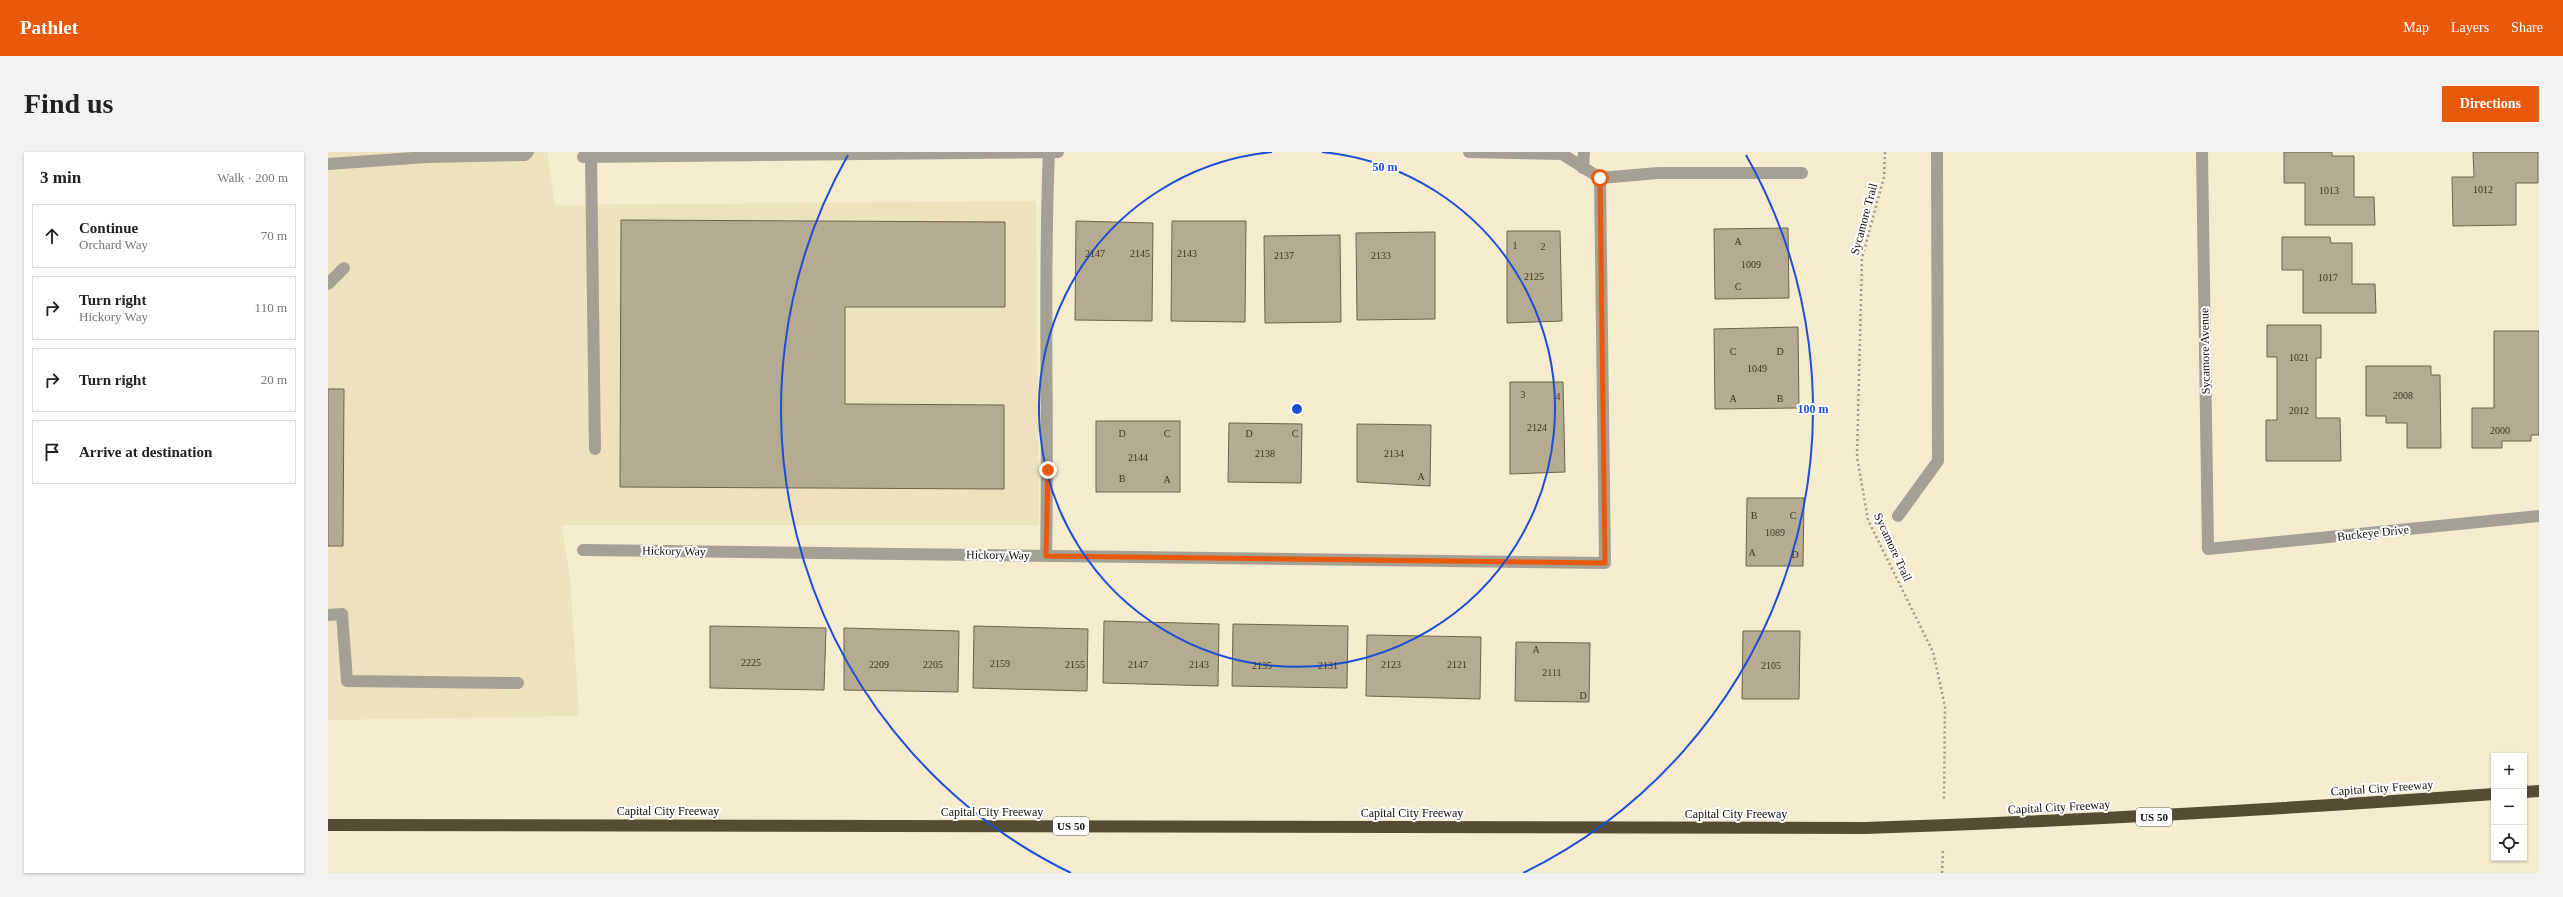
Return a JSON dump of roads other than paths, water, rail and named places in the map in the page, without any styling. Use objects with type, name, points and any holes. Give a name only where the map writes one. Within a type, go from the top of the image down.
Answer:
[{"type":"highway","points":[[2527,792],[2539,790]]},
{"type":"highway","name":"Capital City Freeway","points":[[328,825],[1865,828],[2062,822],[2284,809],[2491,794]]},
{"type":"street","points":[[328,164],[427,157],[525,155],[528,152]]},
{"type":"street","points":[[1046,556],[1048,470],[1046,225],[1049,152]]},
{"type":"street","points":[[595,449],[587,156],[1058,152]]},
{"type":"street","points":[[1469,152],[1562,154],[1600,178],[1658,173],[1802,173]]},
{"type":"street","points":[[1583,168],[1584,152]]},
{"type":"street","points":[[1898,516],[1938,461],[1938,152]]},
{"type":"street","name":"Sycamore Avenue","points":[[2202,152],[2208,549]]},
{"type":"street","name":"Hickory Way","points":[[583,550],[1605,563],[1600,178]]},
{"type":"street","points":[[328,284],[344,268]]},
{"type":"street","name":"Buckeye Drive","points":[[2208,549],[2539,516]]},
{"type":"street","points":[[328,615],[342,614],[346,681],[518,683]]}]
